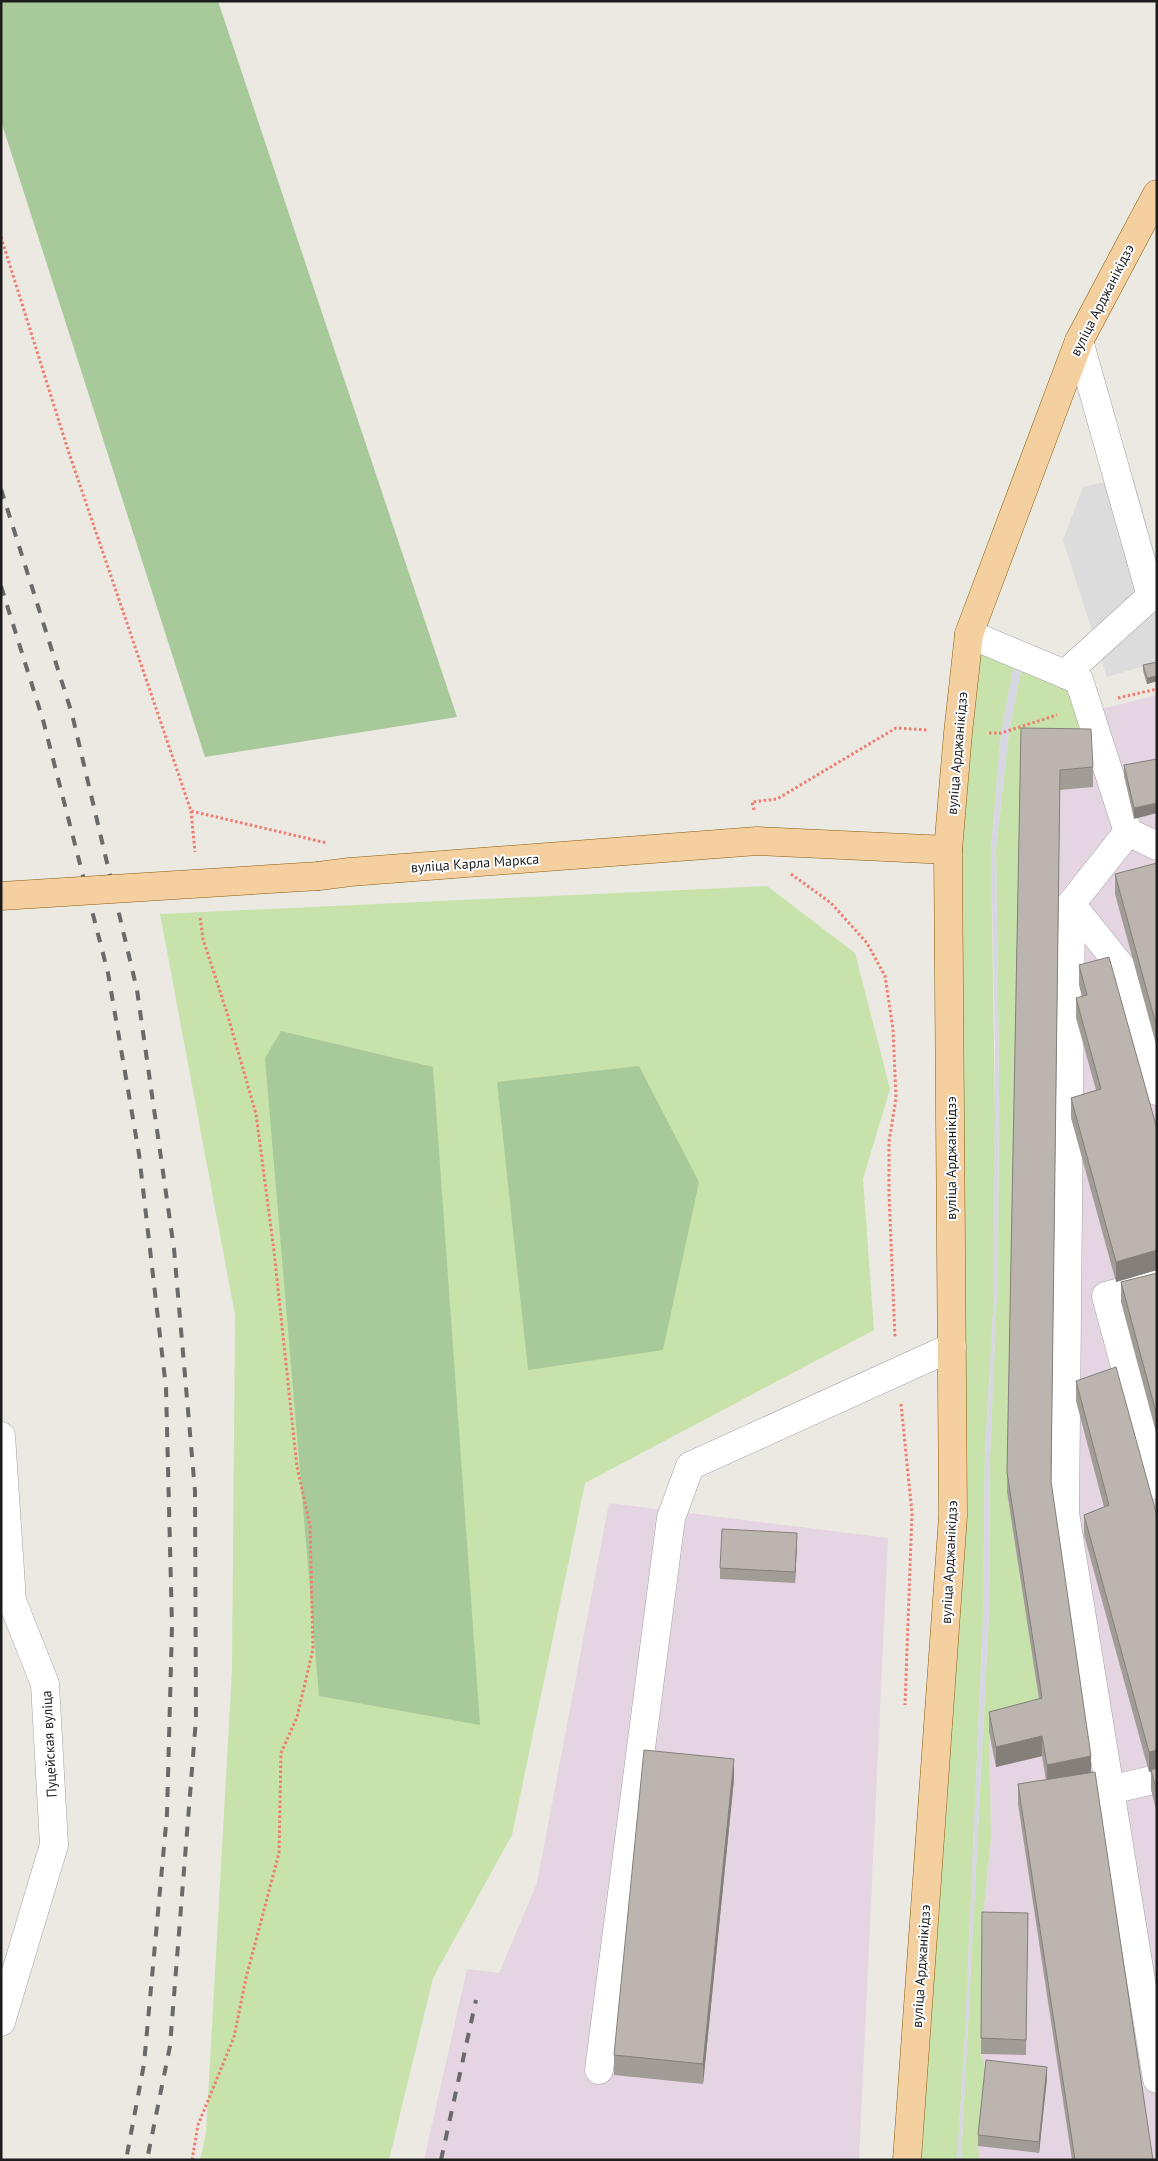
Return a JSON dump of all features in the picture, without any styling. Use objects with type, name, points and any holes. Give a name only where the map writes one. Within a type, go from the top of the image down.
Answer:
[{"type":"main road","name":"вуліца Арджанікідзэ","points":[[907,2160],[953,1516],[948,850],[969,634],[1079,340],[1157,194]]},
{"type":"main road","name":"вуліца Карла Маркса","points":[[1,896],[319,876],[350,872],[757,841],[948,850]]},
{"type":"street","points":[[1065,674],[1151,596],[1079,340]]},
{"type":"street","points":[[969,634],[1079,680],[1128,832],[1157,846]]},
{"type":"street","points":[[1128,832],[1071,904],[1065,1513],[1157,2079]]},
{"type":"street","points":[[1071,904],[1123,970],[1157,1091]]},
{"type":"street","points":[[1067,1296],[1106,1296],[1157,1282]]},
{"type":"street","points":[[1106,1296],[1157,1485]]},
{"type":"street","points":[[599,2070],[671,1518],[690,1466],[952,1347]]},
{"type":"street","name":"Пуцейская вуліца","points":[[1,1436],[7,1601],[45,1684],[54,1845],[1,2022]]},
{"type":"street","points":[[1110,1790],[1157,1779]]},
{"type":"path","points":[[1,237],[68,450],[191,810],[196,860]]},
{"type":"path","points":[[191,810],[326,842],[350,872]]},
{"type":"path","points":[[192,2160],[198,2125],[234,2037],[246,1978],[279,1853],[281,1753],[297,1717],[313,1649],[310,1525],[297,1467],[274,1252],[256,1114],[227,1013],[202,939],[200,909]]},
{"type":"shaded area","points":[[1133,476],[1157,562],[1157,662],[1107,677],[1063,540],[1083,487]]},
{"type":"shaded area","points":[[1016,654],[1024,657],[1009,731],[996,848],[999,1076],[998,1269],[990,1455],[989,1615],[961,2160],[957,2160],[965,2035],[983,1619],[985,1455],[994,1295],[995,1044],[991,850],[1001,733]]},
{"type":"shaded area","points":[[1157,695],[1157,2160],[976,2160],[986,2071],[981,2054],[982,1928],[991,1838],[989,1732],[1041,1718],[1007,1492],[1021,748],[1089,712]]},
{"type":"shaded area","points":[[609,1503],[888,1538],[859,2160],[424,2160],[467,1969],[499,1973],[537,1883]]},
{"type":"green space","points":[[1,1],[218,1],[457,717],[205,757],[1,121]]},
{"type":"green space","points":[[969,634],[1016,654],[1001,733],[991,850],[995,1115],[994,1295],[985,1455],[983,1619],[965,2035],[957,2160],[907,2160],[953,1516],[948,850]]},
{"type":"green space","points":[[1024,657],[1079,680],[1101,750],[1021,748],[1007,1492],[1042,1718],[989,1732],[991,1838],[982,1928],[981,2054],[986,2071],[978,2145],[979,2160],[961,2160],[989,1615],[990,1455],[998,1269],[999,1076],[996,848],[1009,731]]},
{"type":"green space","points":[[767,886],[855,953],[890,1089],[863,1179],[874,1330],[585,1483],[512,1835],[433,1978],[389,2160],[200,2160],[206,2133],[232,1670],[235,1315],[160,914]]},
{"type":"green space","points":[[281,1031],[433,1067],[480,1725],[319,1696],[265,1058]]},
{"type":"green space","points":[[639,1066],[699,1182],[663,1350],[528,1370],[497,1082]]},
{"type":"building","points":[[1157,662],[1157,676],[1147,678],[1143,665]]},
{"type":"building","points":[[1021,728],[1091,729],[1093,767],[1060,770],[1051,1481],[1091,1756],[1047,1765],[1042,1736],[996,1747],[989,1712],[1042,1698],[1007,1472]]},
{"type":"building","points":[[1157,759],[1157,803],[1134,808],[1124,765]]},
{"type":"building","points":[[1157,863],[1157,1028],[1115,874]]},
{"type":"building","points":[[1109,957],[1157,1129],[1157,1250],[1116,1262],[1071,1098],[1101,1089],[1076,998],[1087,995],[1079,965]]},
{"type":"building","points":[[1157,1273],[1157,1416],[1121,1282]]},
{"type":"building","points":[[1116,1367],[1157,1516],[1157,1750],[1149,1752],[1084,1515],[1109,1505],[1076,1381]]},
{"type":"building","points":[[722,1529],[797,1533],[795,1572],[720,1568]]},
{"type":"building","points":[[644,1750],[734,1759],[703,2064],[614,2055]]},
{"type":"building","points":[[1157,1768],[1157,1793],[1151,1770]]},
{"type":"building","points":[[1095,1772],[1153,2160],[1075,2160],[1018,1784]]},
{"type":"building","points":[[982,1912],[1028,1913],[1026,2040],[981,2038]]},
{"type":"building","points":[[986,2060],[1047,2067],[1039,2142],[978,2135]]},
{"type":"railway","points":[[1,489],[72,714],[137,990],[174,1249],[195,1491],[196,1719],[170,2046],[147,2160]]},
{"type":"railway","points":[[1,586],[43,720],[108,973],[139,1154],[166,1388],[172,1626],[167,1814],[144,2064],[126,2160]]},
{"type":"railway","points":[[441,2160],[476,2000]]}]
